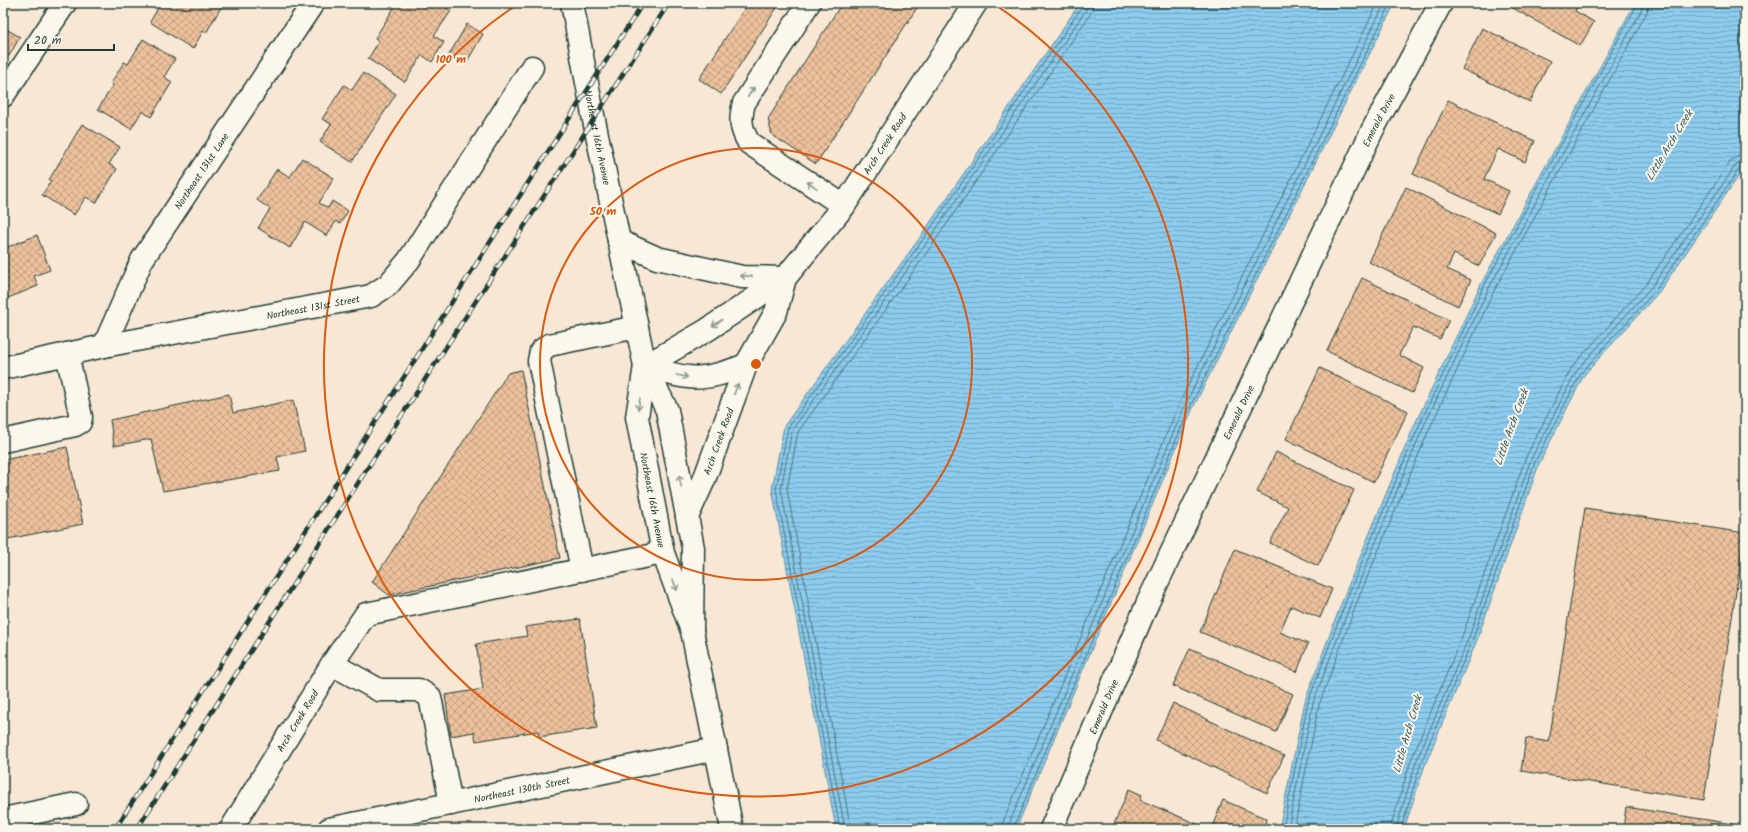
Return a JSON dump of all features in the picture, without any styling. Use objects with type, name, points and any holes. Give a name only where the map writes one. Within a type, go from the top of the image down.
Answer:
[{"type":"street","points":[[3,96],[65,3]]},
{"type":"street","name":"Northeast 131st Lane","points":[[104,346],[142,260],[313,3]]},
{"type":"street","name":"Northeast 16th Avenue","points":[[572,3],[594,120],[645,366],[667,410],[693,548],[692,631]]},
{"type":"street","points":[[809,3],[744,102],[741,116],[742,131],[749,143],[844,206]]},
{"type":"street","name":"Arch Creek Road","points":[[645,366],[707,330],[785,278],[844,206],[976,3]]},
{"type":"street","name":"Emerald Drive","points":[[1051,829],[1148,602],[1372,131],[1441,3]]},
{"type":"street","name":"Northeast 131st Street","points":[[3,368],[104,346],[371,296],[388,285],[409,260],[532,67]]},
{"type":"street","points":[[619,241],[657,258],[742,277],[785,278]]},
{"type":"street","name":"Arch Creek Road","points":[[687,517],[704,480],[746,365],[776,312],[785,278]]},
{"type":"street","points":[[637,327],[550,345],[541,351],[539,361],[582,570],[664,553]]},
{"type":"street","points":[[3,441],[75,425],[80,422],[82,417],[67,354]]},
{"type":"street","points":[[645,366],[682,377],[703,378],[746,365]]},
{"type":"street","name":"Northeast 16th Avenue","points":[[645,366],[637,417],[664,553],[692,631],[732,829]]},
{"type":"street","name":"Arch Creek Road","points":[[231,829],[332,664],[366,614],[582,570]]},
{"type":"street","points":[[332,664],[379,690],[419,690],[430,697],[451,804]]},
{"type":"street","name":"Northeast 130th Street","points":[[329,829],[716,749]]},
{"type":"street","points":[[3,818],[76,804]]},
{"type":"water","points":[[1080,3],[1395,3],[1193,408],[1016,829],[836,829],[772,489],[784,426],[921,236]]},
{"type":"water","name":"Little Arch Creek","points":[[1635,3],[1745,3],[1745,167],[1659,292],[1584,375],[1539,464],[1477,640],[1425,765],[1404,829],[1279,829],[1305,701],[1346,591],[1414,426],[1481,284]]},
{"type":"building","points":[[161,3],[223,4],[206,33],[203,31],[193,49],[150,22]]},
{"type":"building","points":[[397,3],[438,3],[451,11],[434,36],[444,42],[432,62],[422,55],[405,82],[368,59],[379,41],[375,38]]},
{"type":"building","points":[[748,3],[780,3],[721,94],[699,79]]},
{"type":"building","points":[[842,3],[920,3],[816,164],[772,135],[768,119]]},
{"type":"building","points":[[1504,3],[1579,3],[1575,11],[1594,22],[1580,46]]},
{"type":"building","points":[[467,24],[483,34],[465,65],[449,55]]},
{"type":"building","points":[[1482,28],[1550,61],[1530,102],[1462,69]]},
{"type":"building","points":[[6,29],[20,37],[9,56],[3,52],[3,33]]},
{"type":"building","points":[[143,39],[175,59],[164,77],[172,82],[151,117],[142,111],[131,129],[98,109],[113,85],[111,83],[124,62],[128,64]]},
{"type":"building","points":[[363,73],[396,94],[352,162],[320,142],[331,124],[322,119],[344,85],[352,90]]},
{"type":"building","points":[[1448,100],[1535,141],[1525,162],[1498,149],[1484,179],[1509,191],[1498,214],[1413,174]]},
{"type":"building","points":[[82,124],[120,147],[109,164],[117,169],[96,203],[86,197],[74,215],[42,195],[51,181],[49,180]]},
{"type":"building","points":[[302,158],[334,178],[319,203],[328,208],[332,201],[348,211],[340,224],[336,221],[327,236],[305,222],[290,248],[258,228],[270,209],[257,200],[277,169],[290,177]]},
{"type":"building","points":[[1406,187],[1496,233],[1479,266],[1454,254],[1447,269],[1471,280],[1458,306],[1369,262]]},
{"type":"building","points":[[37,235],[50,270],[34,276],[38,286],[3,300],[3,249]]},
{"type":"building","points":[[1362,278],[1449,320],[1440,339],[1413,327],[1399,355],[1424,368],[1412,393],[1327,351]]},
{"type":"building","points":[[1320,368],[1408,411],[1374,482],[1286,439]]},
{"type":"building","points":[[521,370],[560,558],[389,595],[372,582],[508,373]]},
{"type":"building","points":[[229,394],[233,413],[293,400],[305,451],[277,457],[280,471],[163,491],[151,439],[114,446],[110,420]]},
{"type":"building","points":[[67,447],[83,524],[3,540],[3,460]]},
{"type":"building","points":[[1276,452],[1354,490],[1318,566],[1270,543],[1288,507],[1257,492]]},
{"type":"building","points":[[1585,508],[1745,533],[1704,800],[1521,771],[1526,738],[1549,742]]},
{"type":"building","points":[[1235,549],[1332,589],[1320,618],[1291,606],[1280,632],[1308,644],[1297,672],[1200,632]]},
{"type":"building","points":[[580,619],[597,728],[539,737],[538,731],[476,741],[474,732],[451,736],[445,695],[483,689],[476,644],[527,636],[525,627]]},
{"type":"building","points":[[1190,648],[1293,694],[1276,732],[1173,686]]},
{"type":"building","points":[[1173,703],[1284,756],[1267,793],[1156,740]]},
{"type":"building","points":[[1129,789],[1142,795],[1140,800],[1209,829],[1112,829]]},
{"type":"building","points":[[1223,800],[1267,819],[1263,829],[1211,829]]},
{"type":"building","points":[[1626,807],[1733,824],[1732,829],[1623,829]]},
{"type":"railway","points":[[115,829],[643,3]]},
{"type":"railway","points":[[137,829],[365,472],[669,3]]}]
